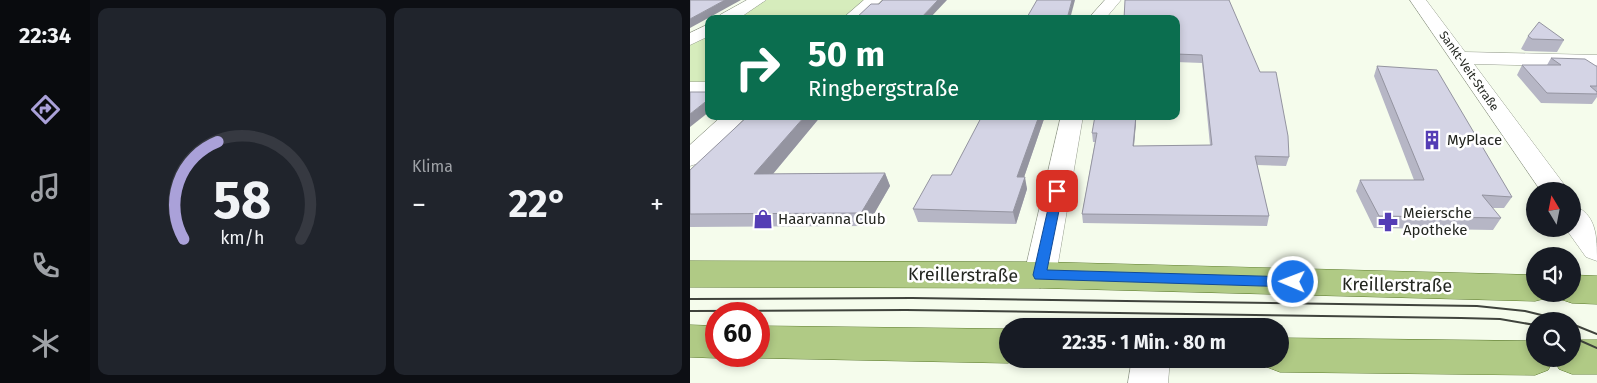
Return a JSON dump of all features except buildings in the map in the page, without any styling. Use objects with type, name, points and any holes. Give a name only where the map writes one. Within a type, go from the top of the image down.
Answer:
[{"type":"main road","name":"Kreillerstraße","points":[[690,274],[1040,275],[1526,288]]},
{"type":"main road","points":[[1581,289],[1597,290]]},
{"type":"main road","points":[[690,341],[705,342]]},
{"type":"main road","points":[[770,342],[999,346]]},
{"type":"main road","points":[[1289,355],[1526,358]]},
{"type":"main road","points":[[1581,357],[1597,357]]},
{"type":"street","points":[[733,15],[758,0]]},
{"type":"street","points":[[855,15],[874,0]]},
{"type":"street","points":[[1100,15],[1113,0]]},
{"type":"street","name":"Sankt-Veit-Straße","points":[[1418,0],[1549,182]]},
{"type":"street","points":[[690,40],[705,31]]},
{"type":"street","points":[[1460,58],[1597,61]]},
{"type":"street","points":[[690,88],[705,88]]},
{"type":"street","points":[[690,158],[732,120]]},
{"type":"street","points":[[1040,275],[1071,120]]},
{"type":"street","points":[[1581,227],[1597,248]]},
{"type":"street","points":[[1148,383],[1150,368]]},
{"type":"green space","points":[[762,0],[868,0],[849,15],[736,15]]},
{"type":"green space","points":[[705,32],[705,82],[690,82],[690,41]]},
{"type":"tram line","points":[[690,299],[912,298],[1477,306],[1529,312]]},
{"type":"tram line","points":[[690,311],[906,310],[1461,318],[1500,319],[1526,323]]},
{"type":"tram line","points":[[1581,328],[1597,334]]},
{"type":"tram line","points":[[1581,341],[1597,348]]},
{"type":"place","name":"MyPlace","points":[[1432,140]]},
{"type":"place","name":"Haarvanna Club","points":[[763,219]]},
{"type":"place","name":"Meiersche Apotheke","points":[[1388,222]]},
{"type":"route","points":[[1057,191],[1040,275],[1293,282]]}]
